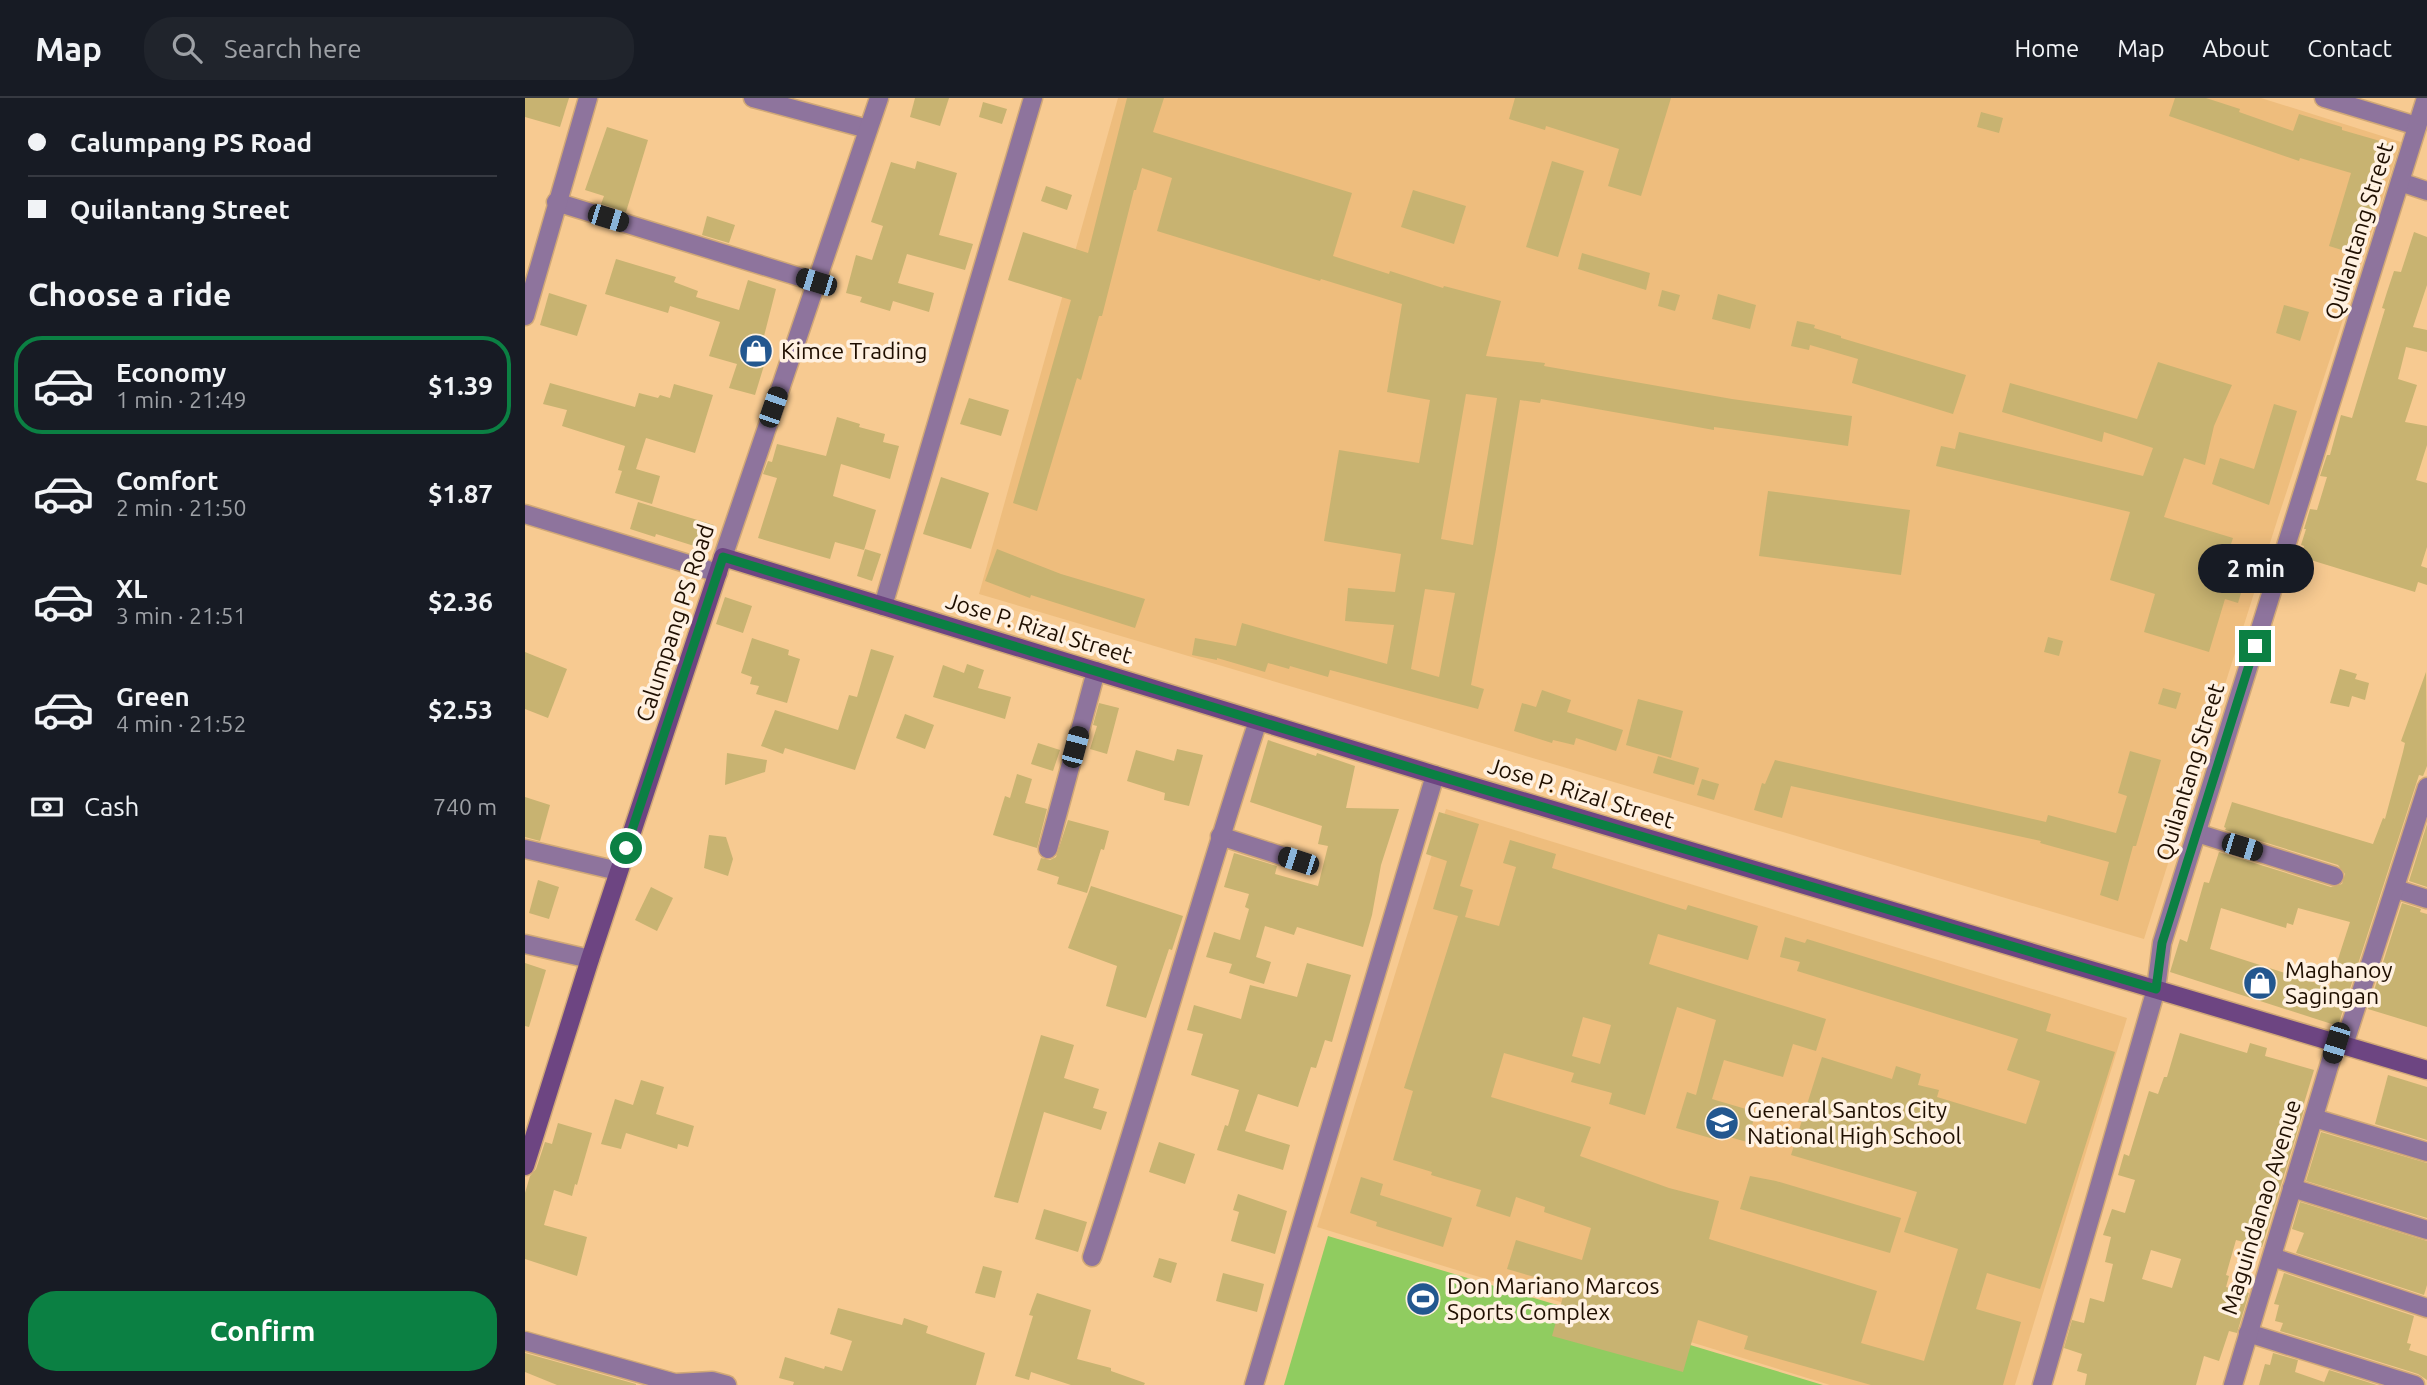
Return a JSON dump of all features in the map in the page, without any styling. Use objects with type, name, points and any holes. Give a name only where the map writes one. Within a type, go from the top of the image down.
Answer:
[{"type":"street","points":[[525,316],[587,98]]},
{"type":"street","points":[[753,98],[868,129]]},
{"type":"street","name":"Calumpang PS Road","points":[[525,1166],[529,1139],[879,98]]},
{"type":"street","points":[[883,606],[1033,98]]},
{"type":"street","points":[[2324,98],[2417,126]]},
{"type":"street","name":"Quilantang Street","points":[[2042,1385],[2156,989],[2162,943],[2426,98]]},
{"type":"street","points":[[2400,182],[2427,191]]},
{"type":"street","points":[[557,202],[816,282]]},
{"type":"street","points":[[525,514],[720,565]]},
{"type":"street","name":"Jose P. Rizal Street","points":[[720,565],[883,606],[1435,775],[2427,1070]]},
{"type":"street","points":[[1048,849],[1096,671]]},
{"type":"street","points":[[1092,1257],[1220,836],[1258,721]]},
{"type":"street","points":[[1254,1385],[1435,775]]},
{"type":"street","name":"Maguindanao Avenue","points":[[2233,1385],[2314,1118],[2396,889],[2427,787]]},
{"type":"street","points":[[2196,833],[2334,876]]},
{"type":"street","points":[[1220,836],[1298,861]]},
{"type":"street","points":[[525,849],[618,871]]},
{"type":"street","points":[[2396,889],[2427,899]]},
{"type":"street","points":[[525,944],[590,959]]},
{"type":"street","points":[[2314,1118],[2427,1152]]},
{"type":"street","points":[[2292,1188],[2427,1230]]},
{"type":"street","points":[[2271,1257],[2427,1308]]},
{"type":"street","points":[[2248,1333],[2415,1385]]},
{"type":"street","points":[[525,1341],[675,1383],[712,1381],[727,1385]]},
{"type":"shaded area","points":[[1118,98],[2261,98],[2401,142],[2144,939],[979,594]]},
{"type":"shaded area","name":"General Santos City National High School","points":[[1446,809],[2127,1018],[2015,1385],[1830,1385],[1317,1227]]},
{"type":"green space","name":"Don Mariano Marcos Sports Complex","points":[[1328,1236],[1823,1385],[1284,1385]]},
{"type":"building","points":[[525,98],[569,98],[560,127],[525,117]]},
{"type":"building","points":[[915,98],[949,98],[940,126],[910,117]]},
{"type":"building","points":[[1127,98],[1164,98],[1153,132],[1352,193],[1333,256],[1389,274],[1390,271],[1443,288],[1444,286],[1501,301],[1486,356],[1545,363],[1544,366],[1732,399],[1852,416],[1848,446],[1714,427],[1714,430],[1541,399],[1540,403],[1520,400],[1471,685],[1484,689],[1478,709],[1330,670],[1328,677],[1268,663],[1265,672],[1217,658],[1192,655],[1195,638],[1236,646],[1242,623],[1387,664],[1394,625],[1345,621],[1348,588],[1395,592],[1401,554],[1324,541],[1339,450],[1419,463],[1430,400],[1387,392],[1402,304],[1157,231],[1172,178],[1142,168],[1102,316],[1099,316],[1081,380],[1077,378],[1037,511],[1013,503],[1071,300],[1008,280],[1023,232],[1088,253]],"holes":[[[1466,394],[1497,398],[1473,545],[1441,539]],[[1425,589],[1455,593],[1439,677],[1411,669]]]},
{"type":"building","points":[[1515,98],[1671,98],[1641,196],[1608,186],[1619,149],[1546,126],[1545,130],[1509,119]]},
{"type":"building","points":[[2175,98],[2206,98],[2293,131],[2299,114],[2394,145],[2361,256],[2329,246],[2351,173],[2300,158],[2299,161],[2169,116]]},
{"type":"building","points":[[983,102],[1007,109],[1002,124],[979,117]]},
{"type":"building","points":[[1981,112],[2003,118],[1999,133],[1977,127]]},
{"type":"building","points":[[607,127],[648,140],[626,212],[601,204],[604,196],[585,190]]},
{"type":"building","points":[[917,161],[957,173],[939,235],[973,244],[965,270],[907,254],[898,283],[934,293],[929,312],[893,301],[890,311],[860,302],[862,297],[846,293],[856,255],[872,260],[883,226],[871,222],[891,162],[915,169]]},
{"type":"building","points":[[1552,161],[1584,171],[1558,257],[1526,247]]},
{"type":"building","points":[[1046,186],[1072,195],[1067,210],[1041,201]]},
{"type":"building","points":[[1413,190],[1466,206],[1454,244],[1401,227]]},
{"type":"building","points":[[707,216],[735,225],[729,243],[702,235]]},
{"type":"building","points":[[2414,232],[2427,237],[2427,285],[2413,327],[2427,330],[2427,352],[2406,347],[2398,379],[2417,385],[2405,422],[2427,426],[2427,445],[2416,480],[2427,483],[2427,547],[2421,566],[2427,568],[2427,585],[2418,582],[2415,592],[2301,557],[2304,529],[2310,509],[2317,510],[2327,477],[2320,476],[2327,455],[2330,455],[2341,415],[2352,418],[2394,271],[2401,272]]},
{"type":"building","points":[[1582,253],[1650,273],[1646,290],[1578,269]]},
{"type":"building","points":[[616,259],[676,277],[674,282],[698,291],[696,297],[739,310],[748,280],[776,289],[762,344],[770,346],[755,395],[729,388],[737,364],[709,356],[720,322],[670,306],[668,313],[605,294]]},
{"type":"building","points":[[1662,290],[1680,295],[1675,311],[1658,306]]},
{"type":"building","points":[[549,293],[587,305],[577,336],[540,325]]},
{"type":"building","points":[[1718,294],[1756,305],[1750,329],[1712,319]]},
{"type":"building","points":[[2284,305],[2309,312],[2300,341],[2276,333]]},
{"type":"building","points":[[1797,321],[1815,325],[1814,328],[1841,338],[1966,375],[1953,414],[1852,383],[1858,359],[1810,345],[1809,350],[1791,346]]},
{"type":"building","points":[[2158,362],[2232,385],[2214,426],[2205,465],[2184,458],[2164,517],[2233,538],[2229,550],[2252,557],[2238,603],[2225,599],[2209,652],[2144,632],[2155,594],[2110,580],[2130,512],[1936,466],[1941,446],[1955,449],[1959,432],[2143,476],[2153,448],[2104,432],[2102,442],[2002,412],[2010,383],[2137,419]]},
{"type":"building","points":[[550,383],[635,407],[639,393],[670,398],[674,384],[713,395],[695,453],[646,438],[636,469],[660,476],[652,504],[615,493],[622,471],[618,470],[625,446],[562,426],[567,410],[543,404]]},
{"type":"building","points":[[969,398],[1009,410],[1001,436],[960,424]]},
{"type":"building","points":[[2274,404],[2297,411],[2269,505],[2212,484],[2220,458],[2254,469]]},
{"type":"building","points":[[837,417],[885,434],[883,442],[899,446],[890,479],[841,464],[833,496],[876,510],[864,550],[835,542],[830,559],[758,538],[777,478],[763,474],[768,461],[772,462],[777,444],[826,456]]},
{"type":"building","points":[[941,477],[989,493],[971,549],[923,534]]},
{"type":"building","points":[[1768,491],[1910,510],[1901,575],[1759,556]]},
{"type":"building","points":[[638,502],[714,525],[707,550],[630,529]]},
{"type":"building","points":[[865,549],[881,554],[872,581],[857,576]]},
{"type":"building","points":[[997,549],[1061,574],[1145,599],[1135,628],[1031,595],[1030,598],[985,581]]},
{"type":"building","points":[[725,597],[752,606],[743,633],[716,624]]},
{"type":"building","points":[[2048,637],[2063,641],[2059,656],[2044,652]]},
{"type":"building","points":[[752,638],[789,650],[788,655],[800,659],[787,703],[756,694],[759,686],[750,684],[752,677],[741,673]]},
{"type":"building","points":[[871,649],[894,656],[855,770],[785,748],[783,754],[761,746],[775,710],[838,730],[849,695],[857,697]]},
{"type":"building","points":[[525,652],[567,669],[548,718],[525,709]]},
{"type":"building","points":[[967,664],[984,670],[978,688],[1011,697],[1005,719],[933,697],[943,665],[964,673]]},
{"type":"building","points":[[2340,669],[2357,674],[2355,679],[2369,683],[2365,700],[2352,696],[2349,707],[2330,703]]},
{"type":"building","points":[[2426,672],[2427,766],[2423,776],[2419,775],[2338,1026],[2170,972],[2180,939],[2187,942],[2204,882],[2209,883],[2219,852],[2331,887],[2342,884],[2345,874],[2338,865],[2225,830],[2232,802],[2373,844],[2383,818],[2385,819],[2405,743],[2401,741]],"holes":[[[2221,908],[2286,928],[2287,923],[2293,925],[2298,908],[2350,922],[2329,987],[2210,949]]]},
{"type":"building","points":[[2163,688],[2181,693],[2176,709],[2158,704]]},
{"type":"building","points":[[1542,690],[1571,700],[1567,712],[1623,730],[1616,751],[1576,738],[1574,745],[1553,740],[1552,743],[1514,731],[1522,703],[1536,707]]},
{"type":"building","points":[[1638,699],[1683,711],[1671,758],[1626,745]]},
{"type":"building","points":[[1099,703],[1119,708],[1107,754],[1090,749],[1097,726],[1093,725]]},
{"type":"building","points":[[905,714],[934,725],[925,749],[896,738]]},
{"type":"building","points":[[1268,740],[1355,766],[1346,808],[1399,809],[1381,865],[1363,947],[1297,927],[1294,935],[1265,926],[1256,957],[1271,962],[1264,984],[1229,973],[1232,964],[1206,957],[1214,932],[1240,940],[1249,909],[1245,907],[1249,894],[1224,887],[1234,853],[1277,866],[1275,874],[1318,886],[1328,846],[1318,844],[1322,826],[1250,802]]},
{"type":"building","points":[[1038,743],[1060,750],[1053,771],[1031,764]]},
{"type":"building","points":[[1177,749],[1203,755],[1189,806],[1164,800],[1165,793],[1127,781],[1136,750],[1174,761]]},
{"type":"building","points":[[2130,751],[2161,760],[2118,901],[2100,895],[2109,862],[2040,843],[2041,841],[1791,786],[1782,818],[1754,810],[1762,783],[1765,784],[1775,760],[2046,822],[2048,815],[2116,833],[2127,796],[2118,793]]},
{"type":"building","points":[[727,753],[767,760],[765,772],[725,785]]},
{"type":"building","points":[[1658,756],[1699,768],[1694,785],[1653,773]]},
{"type":"building","points":[[1017,774],[1032,779],[1025,803],[1047,809],[1037,848],[993,835],[1005,796],[1010,798]]},
{"type":"building","points":[[1702,779],[1719,784],[1714,800],[1697,795]]},
{"type":"building","points":[[525,797],[550,805],[540,841],[525,837]]},
{"type":"building","points":[[1439,812],[1479,824],[1460,886],[1473,890],[1465,917],[1499,926],[1516,867],[1503,863],[1510,840],[1556,854],[1552,868],[1686,910],[1688,905],[1758,926],[1748,960],[1658,934],[1649,964],[1826,1019],[1816,1051],[1793,1044],[1783,1077],[1724,1060],[1712,1099],[1756,1112],[1747,1142],[1719,1134],[1717,1140],[1676,1128],[1687,1092],[1696,1095],[1716,1020],[1677,1007],[1645,1115],[1609,1104],[1612,1093],[1571,1082],[1574,1073],[1504,1053],[1491,1097],[1591,1127],[1580,1156],[1669,1188],[1719,1201],[1709,1239],[1877,1291],[1861,1343],[1924,1361],[1958,1249],[1904,1232],[1917,1192],[1791,1155],[1822,1057],[1892,1079],[1896,1066],[1921,1074],[1918,1085],[1939,1090],[1937,1097],[2026,1124],[2040,1081],[2007,1070],[2018,1039],[1797,971],[1800,962],[1780,957],[1785,937],[1805,943],[1807,939],[2051,1014],[2046,1031],[2115,1052],[2040,1289],[1987,1273],[1976,1309],[2021,1322],[2003,1385],[1871,1385],[1744,1349],[1748,1336],[1698,1320],[1683,1372],[1552,1336],[1566,1286],[1507,1269],[1516,1240],[1582,1260],[1591,1228],[1544,1212],[1545,1207],[1516,1197],[1510,1217],[1476,1206],[1481,1190],[1393,1160],[1413,1091],[1404,1088],[1458,916],[1433,909],[1447,861],[1426,854]],"holes":[[[1583,1017],[1611,1025],[1600,1064],[1572,1056]]]},
{"type":"building","points":[[1068,820],[1109,831],[1087,893],[1057,884],[1059,877],[1037,870],[1041,858],[1050,860],[1056,857]]},
{"type":"building","points":[[2427,824],[2427,887],[2409,881]]},
{"type":"building","points":[[709,835],[726,837],[733,859],[728,876],[704,868]]},
{"type":"building","points":[[538,880],[559,887],[549,919],[529,913]]},
{"type":"building","points":[[1091,886],[1183,916],[1146,1018],[1106,1006],[1117,966],[1068,948]]},
{"type":"building","points":[[651,887],[673,898],[657,931],[635,920]]},
{"type":"building","points":[[2402,903],[2421,909],[2420,912],[2427,914],[2427,1027],[2368,1009]]},
{"type":"building","points":[[525,963],[546,970],[529,1027],[525,1026]]},
{"type":"building","points":[[1307,963],[1351,975],[1332,1042],[1325,1040],[1316,1068],[1311,1067],[1298,1107],[1258,1094],[1245,1131],[1290,1145],[1283,1170],[1217,1150],[1239,1090],[1191,1075],[1203,1034],[1187,1030],[1194,1005],[1241,1019],[1250,985],[1297,997]]},
{"type":"building","points":[[2180,1033],[2247,1053],[2250,1043],[2267,1048],[2265,1056],[2314,1070],[2262,1247],[2236,1240],[2226,1275],[2229,1276],[2226,1287],[2249,1293],[2237,1333],[2229,1331],[2219,1361],[2204,1356],[2196,1385],[2085,1385],[2087,1374],[2077,1371],[2082,1354],[2064,1348],[2072,1320],[2084,1323],[2090,1298],[2104,1302],[2113,1264],[2105,1262],[2111,1237],[2103,1235],[2112,1209],[2125,1213],[2135,1180],[2118,1175],[2124,1154],[2129,1156],[2149,1091],[2158,1094],[2164,1077],[2167,1077]],"holes":[[[2151,1250],[2181,1259],[2172,1288],[2142,1279]]]},
{"type":"building","points":[[1041,1035],[1074,1045],[1064,1078],[1099,1089],[1093,1108],[1107,1112],[1101,1130],[1044,1112],[1018,1203],[994,1197]]},
{"type":"building","points":[[2388,1075],[2427,1087],[2427,1140],[2375,1124]]},
{"type":"building","points":[[641,1080],[664,1087],[656,1114],[694,1126],[688,1147],[678,1144],[677,1149],[626,1133],[621,1149],[601,1144],[615,1099],[633,1105]]},
{"type":"building","points":[[558,1123],[592,1133],[572,1196],[554,1190],[544,1225],[587,1237],[577,1276],[525,1259],[525,1193],[545,1142],[552,1144]]},
{"type":"building","points":[[2321,1132],[2427,1163],[2427,1218],[2306,1181]]},
{"type":"building","points":[[1159,1142],[1195,1154],[1185,1184],[1149,1172]]},
{"type":"building","points":[[1750,1176],[1776,1181],[1901,1218],[1890,1253],[1740,1209]]},
{"type":"building","points":[[1361,1177],[1383,1184],[1380,1195],[1452,1218],[1443,1247],[1376,1226],[1377,1222],[1350,1213]]},
{"type":"building","points":[[1238,1194],[1287,1211],[1275,1254],[1231,1241],[1239,1212],[1233,1210]]},
{"type":"building","points":[[2300,1202],[2427,1241],[2427,1285],[2424,1295],[2296,1253],[2304,1233],[2292,1229]]},
{"type":"building","points":[[1044,1209],[1087,1222],[1078,1252],[1035,1239]]},
{"type":"building","points":[[1159,1258],[1177,1263],[1171,1283],[1153,1277]]},
{"type":"building","points":[[983,1266],[1002,1271],[995,1298],[975,1293]]},
{"type":"building","points":[[1223,1273],[1264,1284],[1257,1312],[1216,1301]]},
{"type":"building","points":[[2284,1273],[2414,1316],[2407,1343],[2411,1344],[2409,1350],[2427,1356],[2427,1380],[2418,1374],[2280,1331],[2283,1323],[2275,1321],[2279,1305],[2274,1304]]},
{"type":"building","points":[[1037,1293],[1091,1310],[1077,1359],[1111,1368],[1111,1371],[1145,1383],[1144,1385],[1071,1385],[1031,1372],[1029,1380],[1015,1376]]},
{"type":"building","points":[[838,1308],[902,1325],[904,1318],[928,1326],[926,1333],[985,1353],[976,1385],[793,1385],[794,1382],[779,1378],[785,1357],[824,1369],[825,1366],[842,1371],[852,1341],[830,1334]]},
{"type":"building","points":[[525,1353],[636,1385],[557,1385],[525,1372]]},
{"type":"building","points":[[2273,1353],[2298,1360],[2295,1372],[2324,1382],[2323,1385],[2259,1385],[2265,1364],[2270,1365]]},
{"type":"building","points":[[2329,1370],[2377,1385],[2323,1385]]},
{"type":"place","name":"Kimce Trading","points":[[756,351]]},
{"type":"place","name":"Maghanoy Sagingan","points":[[2260,983]]},
{"type":"place","name":"General Santos City National High School","points":[[1722,1123]]},
{"type":"place","name":"Don Mariano Marcos Sports Complex","points":[[1423,1299]]},
{"type":"route","points":[[626,848],[723,557],[1435,775],[2156,989],[2162,943],[2255,646]]}]
